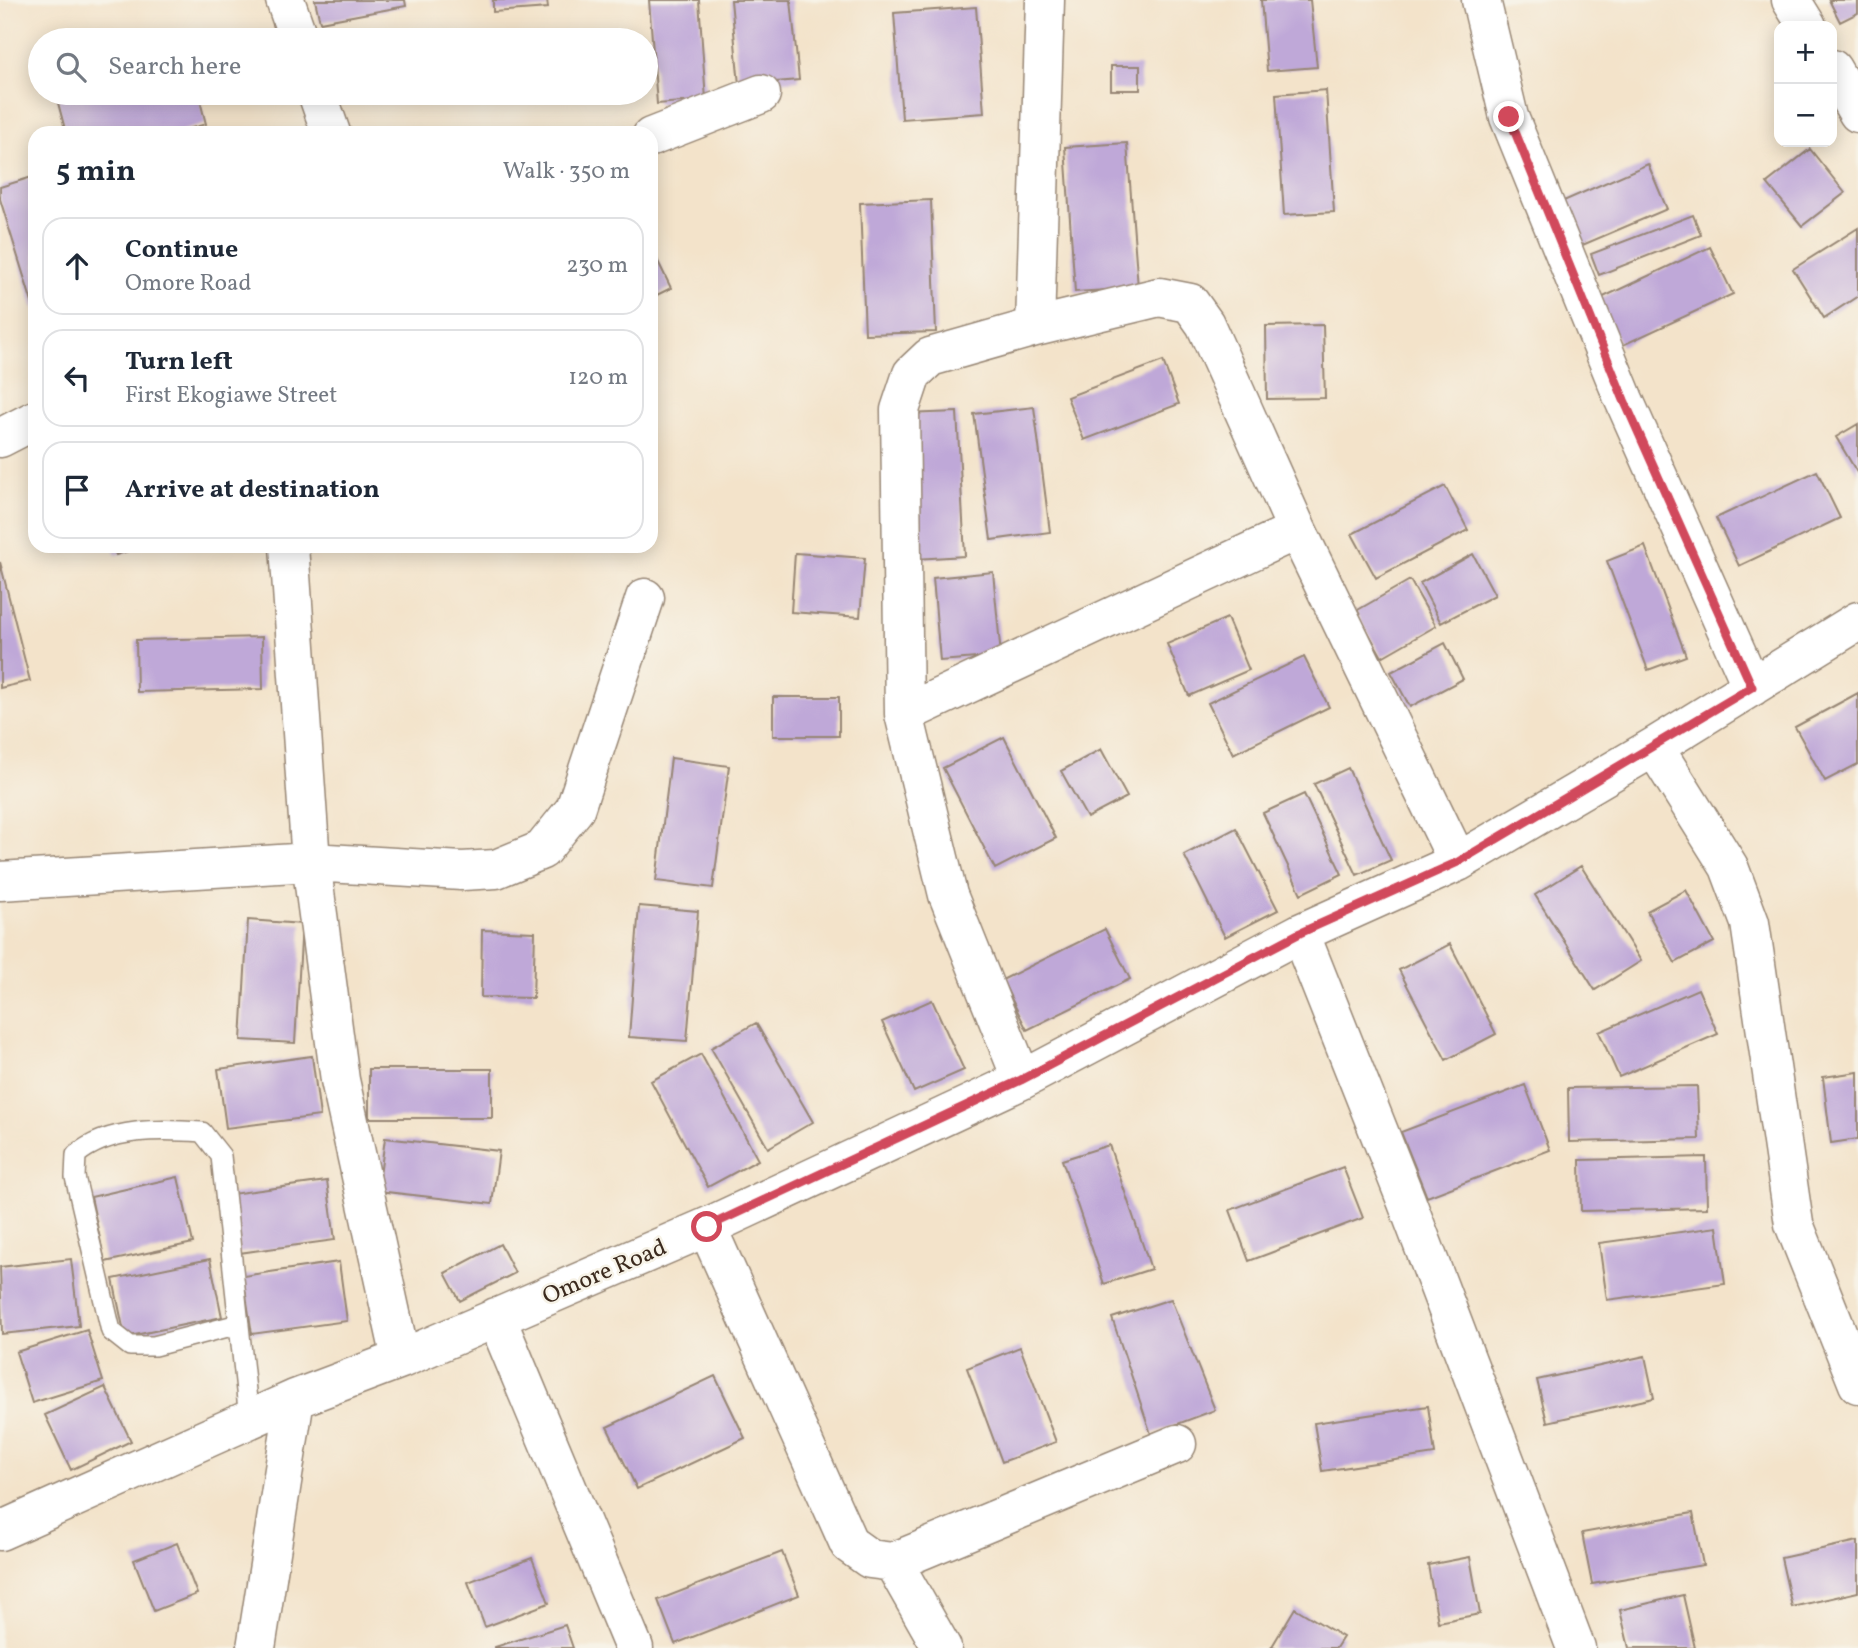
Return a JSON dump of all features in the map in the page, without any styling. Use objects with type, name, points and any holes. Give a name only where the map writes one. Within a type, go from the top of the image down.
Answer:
[{"type":"street","points":[[285,0],[295,28]]},
{"type":"street","points":[[1035,327],[1045,0]]},
{"type":"street","points":[[1481,0],[1514,130],[1624,400],[1752,687]]},
{"type":"street","points":[[1791,0],[1804,21]]},
{"type":"street","points":[[1837,77],[1858,113]]},
{"type":"street","points":[[658,134],[761,94]]},
{"type":"street","points":[[321,105],[329,126]]},
{"type":"street","points":[[1021,1080],[948,895],[904,714],[900,411],[912,374],[930,357],[1035,327],[1159,297],[1190,303],[1205,324],[1297,530],[1458,862]]},
{"type":"street","points":[[0,438],[28,424]]},
{"type":"street","points":[[904,714],[1297,530]]},
{"type":"street","points":[[289,553],[311,862],[341,1080],[401,1359]]},
{"type":"street","points":[[0,881],[311,862],[496,869],[542,850],[575,809],[645,598]]},
{"type":"street","name":"Omore Road","points":[[0,1531],[295,1399],[401,1359],[707,1227],[1021,1080],[1300,933],[1458,862],[1654,747],[1858,621]]},
{"type":"street","points":[[1654,747],[1729,867],[1750,922],[1794,1224],[1858,1384]]},
{"type":"street","points":[[1300,933],[1406,1200],[1576,1648]]},
{"type":"street","points":[[707,1227],[849,1544],[870,1559],[894,1562],[1177,1444]]},
{"type":"street","points":[[496,1317],[634,1648]]},
{"type":"street","points":[[256,1648],[295,1399]]},
{"type":"street","points":[[894,1562],[942,1648]]},
{"type":"lane","points":[[239,1324],[153,1346],[130,1346],[111,1331],[75,1177],[76,1155],[90,1143],[156,1129],[202,1132],[221,1156],[239,1324],[249,1419]]},
{"type":"building","points":[[315,0],[405,0],[406,6],[320,22]]},
{"type":"building","points":[[493,0],[547,0],[548,8],[493,12]]},
{"type":"building","points":[[649,0],[699,0],[706,100],[658,104],[658,28],[651,28]]},
{"type":"building","points":[[731,0],[791,0],[799,80],[739,85]]},
{"type":"building","points":[[1261,0],[1310,0],[1317,67],[1267,71]]},
{"type":"building","points":[[1829,0],[1858,0],[1858,13],[1840,22]]},
{"type":"building","points":[[976,7],[984,113],[902,119],[894,13]]},
{"type":"building","points":[[1111,66],[1140,66],[1140,90],[1111,90]]},
{"type":"building","points":[[1326,90],[1334,212],[1284,215],[1276,94]]},
{"type":"building","points":[[59,105],[201,105],[206,124],[199,126],[64,126]]},
{"type":"building","points":[[1127,143],[1138,288],[1075,292],[1065,147]]},
{"type":"building","points":[[1810,149],[1845,193],[1802,226],[1767,183]]},
{"type":"building","points":[[1648,164],[1667,209],[1578,247],[1559,203]]},
{"type":"building","points":[[28,178],[28,290],[0,199],[0,187]]},
{"type":"building","points":[[931,200],[936,332],[865,334],[860,203]]},
{"type":"building","points":[[1693,215],[1701,235],[1599,275],[1591,254]]},
{"type":"building","points":[[1858,228],[1858,296],[1824,318],[1793,269]]},
{"type":"building","points":[[1710,247],[1733,294],[1621,346],[1599,299]]},
{"type":"building","points":[[658,261],[671,288],[658,294]]},
{"type":"building","points":[[1323,325],[1325,398],[1267,399],[1266,326]]},
{"type":"building","points":[[1163,361],[1179,404],[1084,440],[1067,397]]},
{"type":"building","points":[[1034,407],[1050,532],[991,540],[974,414]]},
{"type":"building","points":[[957,412],[965,556],[915,559],[906,414]]},
{"type":"building","points":[[1858,424],[1858,474],[1836,437]]},
{"type":"building","points":[[1817,471],[1840,518],[1739,566],[1716,518]]},
{"type":"building","points":[[1445,486],[1468,530],[1376,578],[1352,534]]},
{"type":"building","points":[[1645,546],[1686,656],[1648,670],[1607,561]]},
{"type":"building","points":[[795,553],[865,558],[860,617],[791,612]]},
{"type":"building","points":[[1473,554],[1495,595],[1441,623],[1420,583]]},
{"type":"building","points":[[0,562],[30,681],[0,688]]},
{"type":"building","points":[[993,572],[1001,656],[940,661],[933,578]]},
{"type":"building","points":[[1410,580],[1436,626],[1382,657],[1356,611]]},
{"type":"building","points":[[1227,618],[1249,670],[1189,696],[1167,644]]},
{"type":"building","points":[[262,637],[263,689],[137,692],[136,640]]},
{"type":"building","points":[[1445,643],[1463,679],[1410,707],[1391,672]]},
{"type":"building","points":[[1304,657],[1329,707],[1233,754],[1208,703]]},
{"type":"building","points":[[1858,693],[1858,764],[1825,781],[1795,727]]},
{"type":"building","points":[[773,697],[839,697],[839,736],[773,736]]},
{"type":"building","points":[[1004,737],[1056,838],[995,869],[943,768]]},
{"type":"building","points":[[1101,749],[1127,797],[1087,818],[1061,771]]},
{"type":"building","points":[[671,758],[729,766],[713,888],[656,881]]},
{"type":"building","points":[[1348,768],[1391,860],[1357,875],[1314,784]]},
{"type":"building","points":[[1304,794],[1342,874],[1301,894],[1263,813]]},
{"type":"building","points":[[1236,828],[1278,910],[1225,937],[1184,855]]},
{"type":"building","points":[[1581,866],[1641,961],[1595,990],[1535,895]]},
{"type":"building","points":[[1686,890],[1714,942],[1675,963],[1647,911]]},
{"type":"building","points":[[639,906],[698,911],[687,1041],[629,1037]]},
{"type":"building","points":[[248,920],[302,924],[295,1043],[241,1040]]},
{"type":"building","points":[[1105,929],[1130,979],[1027,1030],[1002,980]]},
{"type":"building","points":[[482,930],[535,932],[533,998],[481,997]]},
{"type":"building","points":[[1450,944],[1496,1034],[1446,1060],[1399,970]]},
{"type":"building","points":[[1698,989],[1718,1034],[1619,1077],[1599,1032]]},
{"type":"building","points":[[932,1000],[964,1070],[914,1092],[882,1022]]},
{"type":"building","points":[[756,1023],[813,1122],[768,1148],[711,1048]]},
{"type":"building","points":[[701,1054],[758,1160],[708,1187],[651,1081]]},
{"type":"building","points":[[312,1056],[320,1116],[226,1128],[218,1069]]},
{"type":"building","points":[[369,1069],[492,1069],[492,1118],[369,1118]]},
{"type":"building","points":[[1858,1072],[1858,1139],[1831,1143],[1823,1077]]},
{"type":"building","points":[[1525,1085],[1550,1150],[1427,1197],[1401,1132]]},
{"type":"building","points":[[1697,1086],[1699,1139],[1569,1142],[1568,1088]]},
{"type":"building","points":[[385,1138],[499,1151],[492,1204],[378,1191]]},
{"type":"building","points":[[1109,1145],[1151,1269],[1104,1284],[1062,1160]]},
{"type":"building","points":[[1706,1157],[1707,1208],[1581,1211],[1580,1160]]},
{"type":"building","points":[[1343,1167],[1363,1218],[1249,1261],[1230,1210]]},
{"type":"building","points":[[178,1177],[193,1243],[105,1262],[91,1197]]},
{"type":"building","points":[[327,1181],[335,1240],[239,1253],[231,1194]]},
{"type":"building","points":[[1717,1227],[1725,1284],[1607,1300],[1599,1243]]},
{"type":"building","points":[[500,1244],[515,1273],[460,1301],[445,1273]]},
{"type":"building","points":[[71,1259],[79,1326],[2,1334],[0,1267]]},
{"type":"building","points":[[210,1259],[222,1317],[125,1337],[113,1279]]},
{"type":"building","points":[[339,1262],[347,1321],[252,1334],[243,1276]]},
{"type":"building","points":[[1171,1299],[1215,1410],[1151,1434],[1112,1318]]},
{"type":"building","points":[[87,1330],[103,1381],[32,1403],[16,1352]]},
{"type":"building","points":[[1020,1347],[1056,1442],[1002,1462],[967,1368]]},
{"type":"building","points":[[1645,1356],[1654,1398],[1547,1422],[1537,1380]]},
{"type":"building","points":[[715,1376],[745,1438],[637,1489],[607,1427]]},
{"type":"building","points":[[105,1387],[131,1441],[71,1470],[45,1415]]},
{"type":"building","points":[[1428,1406],[1435,1454],[1322,1471],[1314,1423]]},
{"type":"building","points":[[1693,1513],[1703,1565],[1592,1584],[1582,1533]]},
{"type":"building","points":[[1858,1541],[1858,1592],[1792,1607],[1781,1558]]},
{"type":"building","points":[[177,1543],[197,1594],[154,1611],[134,1560]]},
{"type":"building","points":[[782,1552],[799,1595],[675,1644],[658,1600]]},
{"type":"building","points":[[1470,1557],[1480,1614],[1438,1622],[1428,1565]]},
{"type":"building","points":[[532,1558],[549,1603],[485,1627],[468,1582]]},
{"type":"building","points":[[1683,1595],[1695,1648],[1629,1648],[1620,1610]]},
{"type":"building","points":[[1295,1608],[1343,1637],[1336,1648],[1271,1648]]},
{"type":"building","points":[[565,1625],[573,1648],[495,1648],[495,1647]]},
{"type":"route","points":[[707,1227],[1021,1080],[1300,933],[1458,862],[1752,687],[1624,400],[1509,117]]}]
